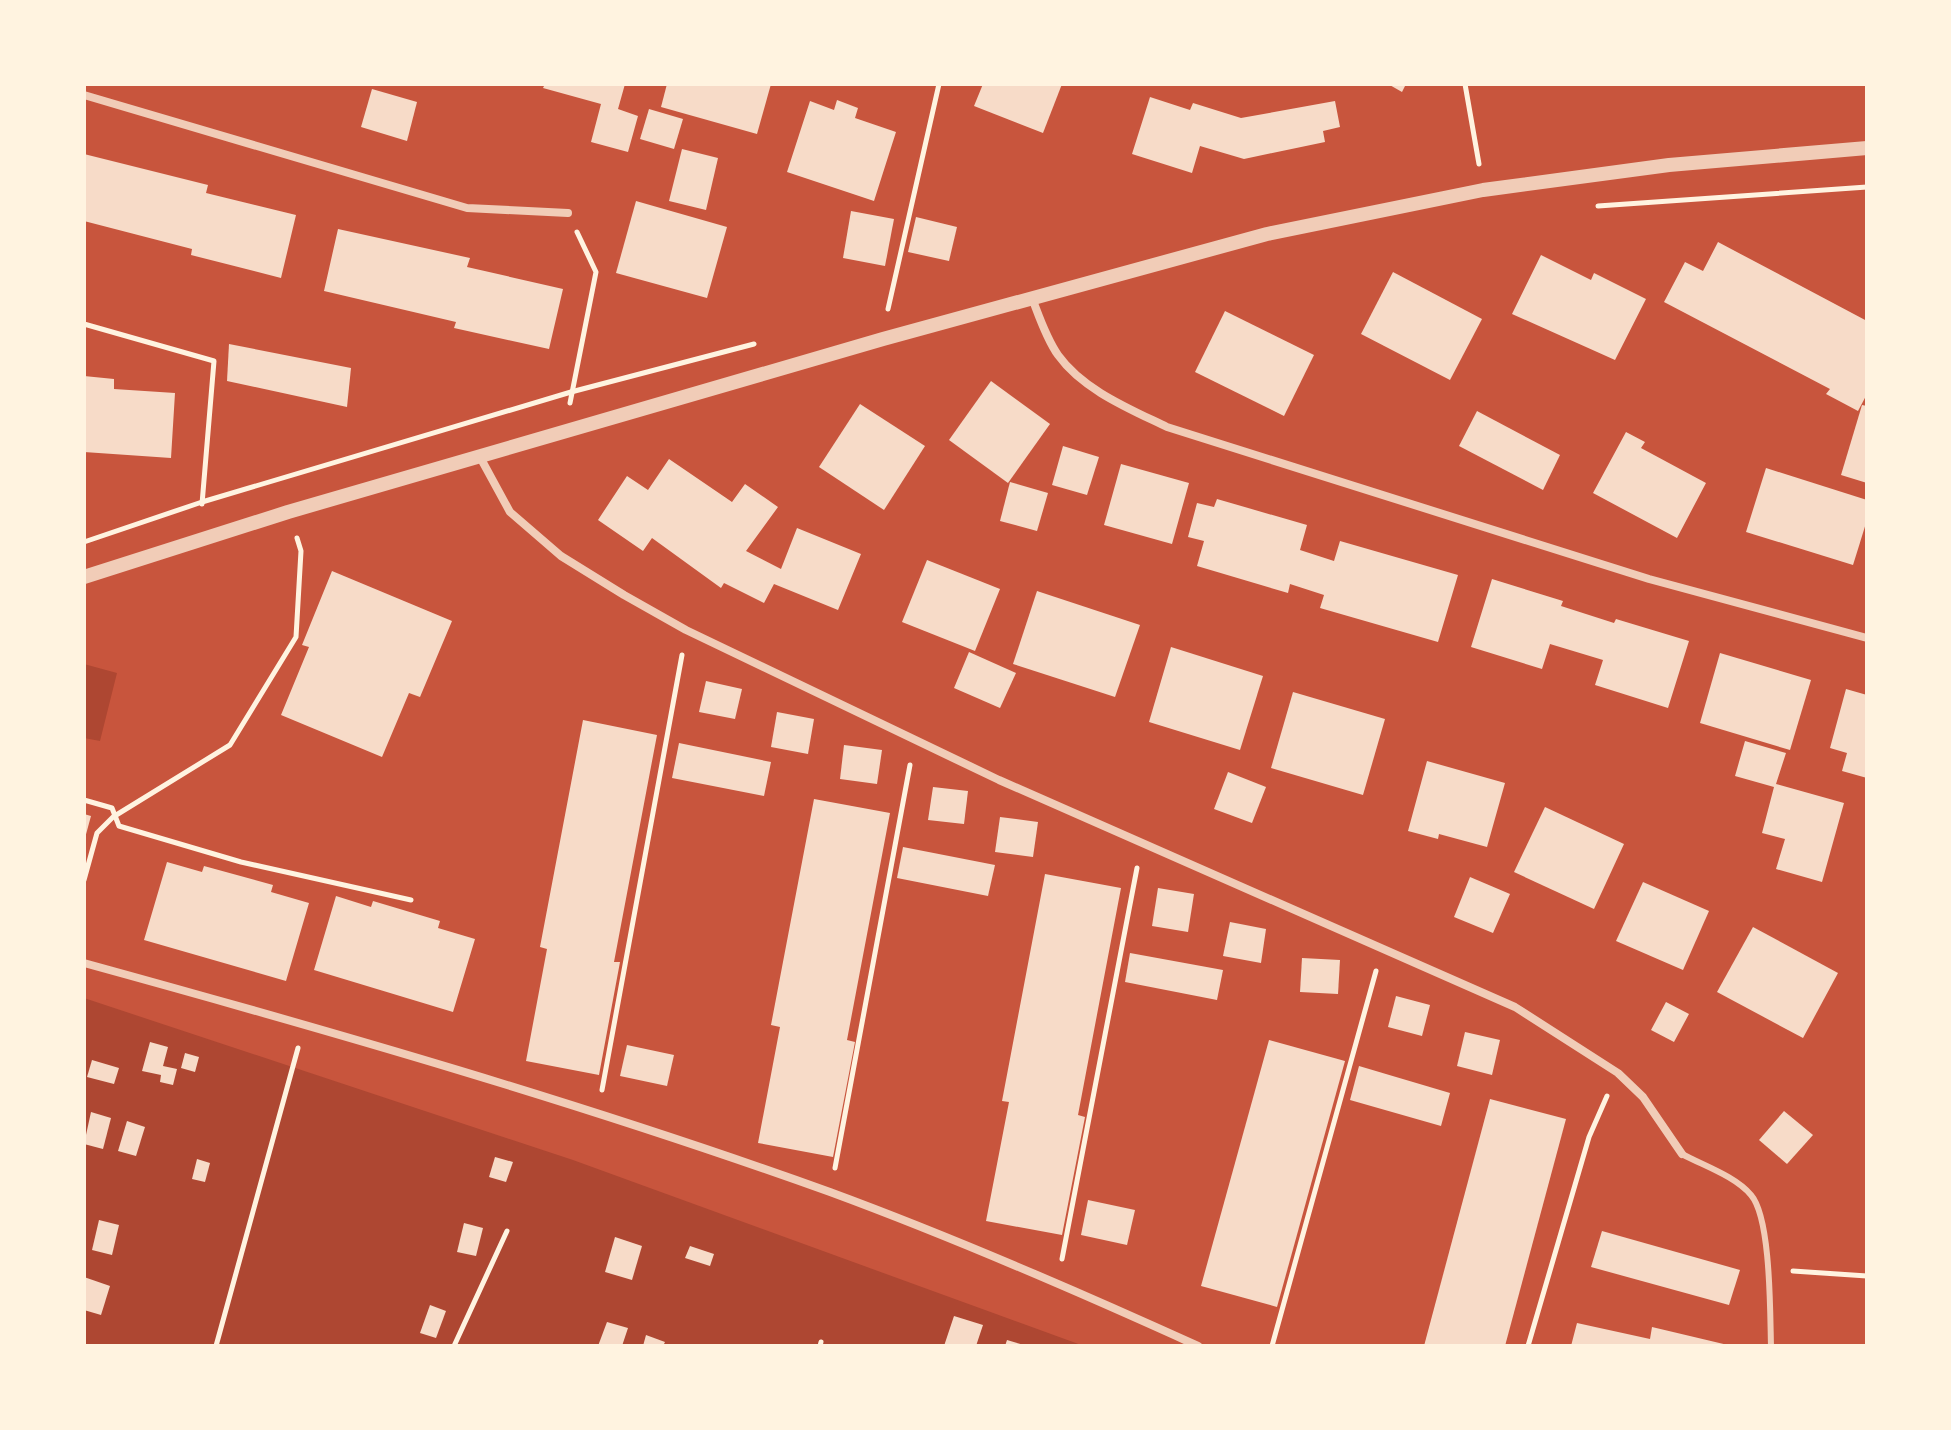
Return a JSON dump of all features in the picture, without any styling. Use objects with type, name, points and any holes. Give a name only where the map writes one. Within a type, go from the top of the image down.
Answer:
[{"type":"street","points":[[84,95],[467,208],[568,213]]},
{"type":"street","points":[[84,577],[288,512],[883,339],[1267,234],[1483,190],[1669,165],[1867,148]]},
{"type":"street","points":[[1032,298],[1058,355],[1076,373],[1114,401],[1167,427],[1649,579],[1867,638]]},
{"type":"street","points":[[480,457],[510,512],[561,556],[686,630],[914,740],[1142,844],[1515,1007],[1618,1073],[1643,1097],[1682,1154]]},
{"type":"street","points":[[84,963],[304,1024],[598,1114],[831,1193],[1058,1282],[1198,1346]]},
{"type":"lane","points":[[1682,1154],[1750,1194],[1760,1209],[1768,1270],[1771,1346]]},
{"type":"path","points":[[883,339],[900,248],[939,84]]},
{"type":"path","points":[[1465,84],[1483,190]]},
{"type":"path","points":[[1597,206],[1867,187]]},
{"type":"path","points":[[568,213],[596,272],[571,392]]},
{"type":"path","points":[[84,324],[214,361],[199,539]]},
{"type":"path","points":[[84,880],[97,833],[113,817],[230,745],[296,637],[301,565],[298,542],[288,512]]},
{"type":"path","points":[[282,546],[313,537]]},
{"type":"path","points":[[598,1114],[686,630]]},
{"type":"path","points":[[831,1193],[914,740]]},
{"type":"path","points":[[84,800],[112,808],[119,826],[241,862],[411,900]]},
{"type":"path","points":[[1058,1282],[1142,844]]},
{"type":"path","points":[[1272,1346],[1383,947]]},
{"type":"path","points":[[216,1346],[304,1024]]},
{"type":"path","points":[[1528,1346],[1589,1137],[1618,1073]]},
{"type":"path","points":[[454,1346],[507,1231]]},
{"type":"path","points":[[1768,1270],[1867,1276]]},
{"type":"shaded area","points":[[84,664],[117,673],[100,741],[84,738]]},
{"type":"shaded area","points":[[84,998],[573,1160],[1084,1346],[84,1346]]},
{"type":"building","points":[[545,84],[625,84],[618,109],[638,116],[628,152],[591,142],[601,104],[543,88]]},
{"type":"building","points":[[667,84],[771,84],[757,134],[661,107]]},
{"type":"building","points":[[983,84],[1062,84],[1043,133],[974,106]]},
{"type":"building","points":[[1388,84],[1406,84],[1402,92]]},
{"type":"building","points":[[372,89],[417,102],[407,141],[361,127]]},
{"type":"building","points":[[1150,97],[1190,110],[1193,103],[1241,118],[1335,101],[1340,127],[1323,131],[1325,142],[1244,159],[1200,146],[1192,173],[1132,154]]},
{"type":"building","points":[[837,100],[858,108],[855,118],[896,132],[874,201],[787,172],[810,101],[834,110]]},
{"type":"building","points":[[649,109],[683,119],[674,149],[640,139]]},
{"type":"building","points":[[682,149],[718,158],[706,210],[669,201]]},
{"type":"building","points":[[84,154],[208,185],[206,193],[296,215],[281,278],[191,255],[192,249],[84,221]]},
{"type":"building","points":[[636,201],[727,227],[707,298],[616,273]]},
{"type":"building","points":[[851,211],[894,219],[885,266],[843,258]]},
{"type":"building","points":[[916,217],[957,227],[949,261],[908,252]]},
{"type":"building","points":[[338,229],[470,258],[467,267],[563,289],[549,349],[454,328],[456,322],[324,291]]},
{"type":"building","points":[[1718,242],[1867,321],[1867,394],[1858,411],[1826,394],[1830,389],[1664,302],[1685,262],[1703,271]]},
{"type":"building","points":[[1541,255],[1591,280],[1594,273],[1646,299],[1615,360],[1512,314]]},
{"type":"building","points":[[1393,272],[1482,319],[1450,380],[1361,334]]},
{"type":"building","points":[[1225,311],[1314,355],[1284,416],[1195,372]]},
{"type":"building","points":[[229,344],[351,368],[347,407],[227,381]]},
{"type":"building","points":[[84,376],[114,379],[114,389],[175,393],[171,458],[84,452]]},
{"type":"building","points":[[991,381],[1050,424],[1008,483],[949,440]]},
{"type":"building","points":[[860,404],[925,446],[884,510],[819,467]]},
{"type":"building","points":[[1862,405],[1867,406],[1867,483],[1841,475]]},
{"type":"building","points":[[1477,411],[1560,455],[1543,490],[1459,446]]},
{"type":"building","points":[[1626,432],[1645,442],[1641,448],[1706,483],[1677,538],[1593,493]]},
{"type":"building","points":[[1063,446],[1099,457],[1087,495],[1052,485]]},
{"type":"building","points":[[669,459],[732,502],[745,484],[778,507],[746,551],[781,569],[797,528],[861,554],[838,610],[774,584],[764,603],[724,583],[721,588],[652,538],[643,551],[598,520],[627,476],[648,490]]},
{"type":"building","points":[[1121,464],[1189,483],[1172,544],[1104,525]]},
{"type":"building","points":[[1766,468],[1867,500],[1867,520],[1853,565],[1746,532]]},
{"type":"building","points":[[1010,482],[1048,493],[1037,531],[1000,521]]},
{"type":"building","points":[[1217,499],[1307,525],[1300,550],[1334,561],[1340,541],[1458,575],[1438,642],[1320,608],[1324,595],[1290,584],[1288,593],[1197,566],[1204,541],[1188,537],[1197,503],[1214,507]]},
{"type":"building","points":[[927,560],[1000,589],[975,651],[902,622]]},
{"type":"building","points":[[332,571],[452,621],[420,697],[409,693],[382,757],[281,715],[309,647],[302,645]]},
{"type":"building","points":[[1492,579],[1563,601],[1561,606],[1614,623],[1616,619],[1689,641],[1668,708],[1595,685],[1603,660],[1550,644],[1542,669],[1471,647]]},
{"type":"building","points":[[1037,591],[1140,625],[1115,697],[1013,664]]},
{"type":"building","points":[[1171,647],[1263,676],[1240,750],[1149,722]]},
{"type":"building","points":[[969,652],[1016,673],[1000,708],[954,688]]},
{"type":"building","points":[[1720,653],[1811,680],[1790,750],[1700,723]]},
{"type":"building","points":[[706,681],[742,689],[735,719],[699,712]]},
{"type":"building","points":[[1846,689],[1867,695],[1867,778],[1842,771],[1847,753],[1830,748]]},
{"type":"building","points":[[1293,692],[1385,719],[1363,795],[1271,768]]},
{"type":"building","points":[[777,712],[814,719],[808,754],[771,747]]},
{"type":"building","points":[[583,720],[657,735],[614,962],[620,962],[599,1075],[526,1061],[547,949],[540,947]]},
{"type":"building","points":[[1745,741],[1786,753],[1776,784],[1844,803],[1822,882],[1776,869],[1785,839],[1762,833],[1774,787],[1735,776]]},
{"type":"building","points":[[679,743],[771,762],[764,796],[672,778]]},
{"type":"building","points":[[844,745],[882,750],[877,784],[840,779]]},
{"type":"building","points":[[1427,761],[1505,783],[1487,847],[1439,834],[1438,839],[1408,831]]},
{"type":"building","points":[[1228,772],[1266,787],[1252,823],[1214,809]]},
{"type":"building","points":[[933,787],[968,791],[964,824],[928,820]]},
{"type":"building","points":[[814,799],[890,813],[847,1040],[855,1042],[833,1157],[758,1143],[780,1027],[771,1025]]},
{"type":"building","points":[[1545,807],[1624,844],[1594,909],[1514,872]]},
{"type":"building","points":[[84,814],[91,816],[85,838],[84,838]]},
{"type":"building","points":[[1000,817],[1038,822],[1033,857],[995,852]]},
{"type":"building","points":[[903,847],[995,865],[988,896],[897,878]]},
{"type":"building","points":[[167,862],[202,872],[204,866],[273,885],[271,892],[309,903],[286,981],[144,940]]},
{"type":"building","points":[[1045,874],[1121,888],[1078,1115],[1085,1117],[1062,1235],[986,1221],[1009,1102],[1002,1101]]},
{"type":"building","points":[[1470,877],[1510,894],[1493,933],[1454,917]]},
{"type":"building","points":[[1643,882],[1709,911],[1683,970],[1616,941]]},
{"type":"building","points":[[1158,888],[1194,894],[1188,932],[1152,926]]},
{"type":"building","points":[[336,896],[371,907],[373,901],[440,921],[438,928],[475,939],[453,1012],[314,970]]},
{"type":"building","points":[[1230,922],[1266,929],[1261,963],[1223,956]]},
{"type":"building","points":[[1753,927],[1838,973],[1803,1038],[1717,992]]},
{"type":"building","points":[[1130,953],[1223,970],[1217,1000],[1125,982]]},
{"type":"building","points":[[1302,958],[1340,960],[1338,994],[1300,992]]},
{"type":"building","points":[[1396,996],[1430,1005],[1422,1036],[1388,1027]]},
{"type":"building","points":[[1666,1002],[1689,1014],[1674,1042],[1651,1030]]},
{"type":"building","points":[[1465,1032],[1500,1040],[1492,1075],[1457,1066]]},
{"type":"building","points":[[1269,1040],[1345,1061],[1277,1307],[1201,1286]]},
{"type":"building","points":[[150,1042],[168,1047],[163,1066],[177,1069],[173,1085],[160,1082],[161,1075],[142,1071]]},
{"type":"building","points":[[627,1045],[674,1055],[667,1086],[620,1076]]},
{"type":"building","points":[[185,1053],[199,1057],[195,1072],[181,1068]]},
{"type":"building","points":[[92,1060],[119,1068],[114,1084],[87,1077]]},
{"type":"building","points":[[1359,1066],[1450,1093],[1441,1126],[1350,1100]]},
{"type":"building","points":[[1490,1099],[1566,1119],[1505,1346],[1424,1346]]},
{"type":"building","points":[[1784,1111],[1813,1135],[1787,1164],[1759,1140]]},
{"type":"building","points":[[91,1112],[111,1118],[103,1149],[84,1144]]},
{"type":"building","points":[[127,1121],[145,1127],[136,1156],[118,1151]]},
{"type":"building","points":[[495,1157],[513,1162],[506,1182],[489,1177]]},
{"type":"building","points":[[197,1159],[210,1163],[205,1182],[192,1179]]},
{"type":"building","points":[[1088,1200],[1135,1210],[1127,1245],[1081,1235]]},
{"type":"building","points":[[99,1220],[119,1225],[112,1255],[92,1250]]},
{"type":"building","points":[[464,1223],[483,1228],[476,1256],[457,1252]]},
{"type":"building","points":[[1602,1231],[1740,1270],[1729,1305],[1591,1267]]},
{"type":"building","points":[[615,1237],[642,1246],[632,1280],[605,1272]]},
{"type":"building","points":[[690,1246],[714,1254],[710,1266],[685,1258]]},
{"type":"building","points":[[84,1277],[110,1286],[101,1315],[84,1310]]},
{"type":"building","points":[[430,1305],[446,1311],[436,1338],[420,1333]]},
{"type":"building","points":[[954,1316],[983,1325],[976,1346],[944,1346]]},
{"type":"building","points":[[607,1322],[628,1328],[622,1346],[598,1346]]},
{"type":"building","points":[[1577,1323],[1650,1339],[1652,1327],[1732,1346],[1571,1346]]},
{"type":"building","points":[[646,1335],[665,1342],[663,1346],[643,1346]]},
{"type":"building","points":[[1007,1340],[1024,1345],[1024,1346],[1005,1346]]}]
